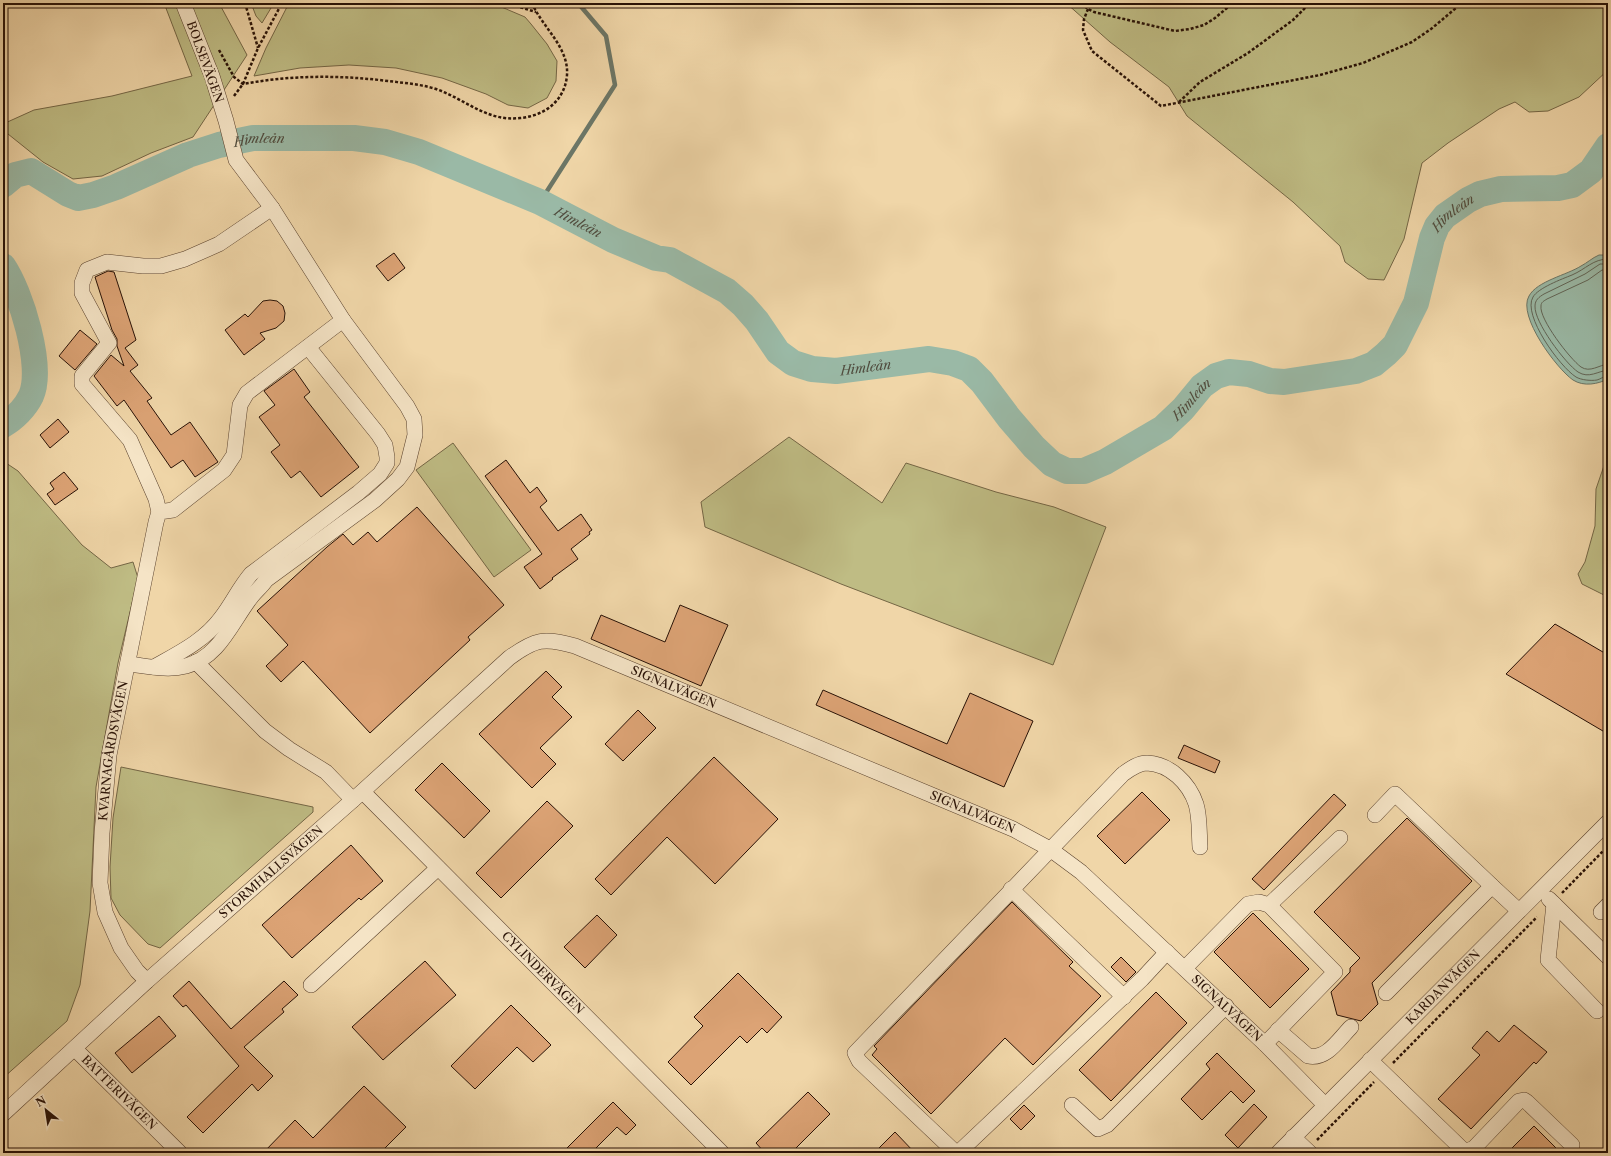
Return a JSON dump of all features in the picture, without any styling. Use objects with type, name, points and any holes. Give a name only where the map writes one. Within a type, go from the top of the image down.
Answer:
[{"type":"street","name":"BOLSEVÄGEN","points":[[183,3],[212,76],[225,116],[236,160],[272,208]]},
{"type":"street","points":[[128,664],[174,668],[196,662],[207,656],[223,640],[252,596],[266,580],[375,500],[398,479],[408,467],[415,435],[414,419],[407,406],[343,320],[272,208],[219,244],[185,259],[161,266],[143,266],[107,262],[87,270],[82,283],[82,293],[109,343],[82,376],[82,384],[130,440],[156,500],[159,512],[173,510],[224,470],[234,455],[240,405],[247,393],[343,320]]},
{"type":"street","points":[[154,667],[198,642],[223,617],[242,585],[251,574],[358,493],[380,474],[387,463],[385,445],[378,434],[308,347]]},
{"type":"street","name":"KVARNAGÅRDSVÄGEN","points":[[147,981],[137,971],[121,948],[105,912],[100,883],[102,833],[109,755],[146,566],[159,512]]},
{"type":"street","name":"STORMHALLSVÄGEN","points":[[3,1114],[147,981],[358,796],[509,658],[523,647],[545,640]]},
{"type":"street","name":"SIGNALVÄGEN","points":[[545,640],[559,641],[575,646],[1006,826],[1050,849],[1081,872],[1226,1006],[1325,1105]]},
{"type":"street","name":"CYLINDERVÄGEN","points":[[196,662],[265,731],[289,749],[326,772],[358,796],[438,868],[722,1153]]},
{"type":"street","points":[[1167,952],[1124,996],[957,1153],[859,1061],[855,1053],[1122,774],[1135,766],[1147,763],[1164,768],[1174,773],[1184,781],[1191,792],[1196,805],[1200,846]]},
{"type":"street","points":[[1375,814],[1395,794],[1519,911]]},
{"type":"street","name":"KARDANVÄGEN","points":[[1278,1153],[1608,822]]},
{"type":"street","points":[[1269,905],[1340,838]]},
{"type":"street","points":[[310,985],[438,868]]},
{"type":"street","points":[[1386,993],[1492,886]]},
{"type":"street","points":[[1011,889],[1124,996]]},
{"type":"street","points":[[1540,890],[1608,957]]},
{"type":"street","points":[[1185,968],[1248,904],[1259,902],[1269,905],[1335,972],[1265,1044]]},
{"type":"street","points":[[1554,903],[1548,960],[1596,1011]]},
{"type":"street","points":[[1072,1105],[1098,1129],[1108,1125],[1226,1006]]},
{"type":"street","points":[[1278,1030],[1308,1056],[1318,1057],[1325,1054],[1351,1027]]},
{"type":"street","name":"BATTERIVÄGEN","points":[[75,1049],[180,1153]]},
{"type":"street","points":[[1370,1060],[1462,1149],[1467,1151],[1474,1148],[1519,1101],[1524,1100],[1572,1145]]},
{"type":"street","points":[[1293,1137],[1308,1152]]},
{"type":"path","points":[[246,3],[258,48]]},
{"type":"path","points":[[225,116],[243,84],[258,48],[282,3]]},
{"type":"path","points":[[506,3],[536,12]]},
{"type":"path","points":[[218,49],[234,77],[243,84],[268,79],[298,77],[359,78],[410,84],[436,89],[480,112],[493,116],[506,118],[529,117],[539,114],[554,104],[561,95],[567,76],[565,58],[536,12],[532,3]]},
{"type":"path","points":[[1081,3],[1094,12],[1175,31],[1204,25],[1233,3]]},
{"type":"path","points":[[1178,102],[1200,82],[1248,53],[1293,20],[1310,3]]},
{"type":"path","points":[[1088,9],[1084,19],[1083,30],[1092,51],[1161,106],[1320,75],[1363,63],[1412,42],[1431,29],[1462,3]]},
{"type":"path","points":[[1308,1152],[1384,1073],[1554,903],[1608,846]]},
{"type":"shaded area","points":[[164,3],[219,3],[247,55],[193,137],[151,153],[102,176],[73,179],[43,162],[3,130],[3,124],[34,110],[112,96],[192,76]]},
{"type":"shaded area","points":[[251,3],[274,3],[262,23],[256,16]]},
{"type":"shaded area","points":[[289,3],[492,3],[525,17],[531,24],[547,44],[557,61],[556,81],[547,98],[528,108],[508,105],[486,94],[442,78],[396,68],[349,65],[300,68],[254,76],[266,48]]},
{"type":"shaded area","points":[[1066,3],[1608,3],[1608,70],[1579,97],[1548,111],[1529,112],[1515,102],[1499,109],[1448,143],[1422,163],[1404,239],[1384,280],[1368,279],[1345,262],[1340,246],[1293,202],[1187,116],[1169,87],[1110,42]]},
{"type":"shaded area","points":[[789,437],[882,503],[906,463],[996,492],[1054,507],[1106,527],[1053,665],[841,584],[705,527],[701,502]]},
{"type":"shaded area","points":[[453,443],[531,550],[494,577],[416,470]]},
{"type":"shaded area","points":[[1608,454],[1608,597],[1582,584],[1578,574],[1585,562],[1595,526],[1596,489]]},
{"type":"shaded area","points":[[3,461],[18,471],[82,545],[111,568],[133,562],[138,578],[118,663],[96,787],[90,911],[80,985],[67,1021],[3,1078]]},
{"type":"shaded area","points":[[121,767],[313,807],[313,812],[160,948],[148,944],[120,915],[111,898],[110,867],[113,818]]},
{"type":"water","points":[[1599,255],[1608,255],[1608,379],[1595,383],[1582,384],[1573,380],[1566,374],[1549,354],[1533,328],[1527,305],[1529,296],[1539,286],[1583,265]]},
{"type":"building","points":[[394,253],[405,268],[388,281],[376,266]]},
{"type":"building","points":[[108,271],[114,272],[136,340],[125,348],[138,365],[130,371],[152,398],[147,401],[171,435],[190,422],[218,462],[195,477],[183,460],[171,468],[124,400],[117,406],[94,376],[111,355],[124,366],[117,346],[117,339],[112,330],[95,277]]},
{"type":"building","points":[[263,301],[277,301],[283,306],[285,313],[284,321],[276,328],[260,333],[265,339],[244,355],[225,330],[245,314],[248,317]]},
{"type":"building","points":[[80,330],[97,344],[75,370],[59,356]]},
{"type":"building","points":[[294,369],[310,392],[304,397],[359,467],[321,497],[300,471],[291,478],[271,452],[280,445],[259,417],[275,405],[264,391]]},
{"type":"building","points":[[58,419],[69,432],[50,448],[40,435]]},
{"type":"building","points":[[506,460],[530,493],[537,487],[547,501],[540,507],[558,531],[581,514],[592,530],[589,532],[590,534],[571,549],[578,559],[540,589],[524,567],[542,554],[485,476]]},
{"type":"building","points":[[64,472],[78,489],[55,505],[47,494],[54,489],[50,483]]},
{"type":"building","points":[[417,507],[504,605],[468,637],[470,640],[370,733],[303,661],[281,682],[266,666],[288,645],[257,611],[343,534],[353,545],[368,532],[377,542]]},
{"type":"building","points":[[680,605],[728,625],[701,686],[591,639],[601,615],[665,642]]},
{"type":"building","points":[[1555,624],[1608,655],[1608,734],[1506,674]]},
{"type":"building","points":[[546,671],[562,687],[552,697],[572,717],[540,748],[556,764],[532,788],[479,734]]},
{"type":"building","points":[[823,690],[947,744],[970,693],[1033,721],[1004,787],[816,705]]},
{"type":"building","points":[[638,710],[656,728],[623,761],[605,744]]},
{"type":"building","points":[[1184,745],[1220,761],[1215,773],[1178,758]]},
{"type":"building","points":[[714,757],[778,819],[715,884],[667,837],[611,895],[595,879]]},
{"type":"building","points":[[442,763],[490,811],[464,838],[415,790]]},
{"type":"building","points":[[1142,792],[1170,820],[1125,864],[1097,836]]},
{"type":"building","points":[[1334,794],[1346,805],[1264,890],[1252,879]]},
{"type":"building","points":[[547,801],[573,826],[501,898],[476,873]]},
{"type":"building","points":[[1407,818],[1472,881],[1372,983],[1378,1004],[1361,1021],[1337,1015],[1331,992],[1350,972],[1350,968],[1360,958],[1314,912]]},
{"type":"building","points":[[351,845],[383,881],[361,900],[359,898],[292,958],[262,925]]},
{"type":"building","points":[[1012,902],[1073,962],[1069,966],[1101,996],[1033,1065],[1005,1038],[931,1114],[872,1055],[877,1049],[874,1046]]},
{"type":"building","points":[[1253,913],[1309,969],[1270,1008],[1214,952]]},
{"type":"building","points":[[597,915],[617,935],[585,968],[564,947]]},
{"type":"building","points":[[1121,957],[1136,972],[1126,982],[1111,967]]},
{"type":"building","points":[[425,961],[456,995],[383,1060],[352,1027]]},
{"type":"building","points":[[738,973],[782,1017],[767,1033],[762,1028],[747,1043],[740,1036],[691,1085],[668,1062],[703,1026],[694,1017]]},
{"type":"building","points":[[189,981],[231,1029],[284,981],[298,995],[282,1009],[284,1012],[244,1047],[273,1076],[258,1091],[252,1084],[203,1133],[187,1117],[239,1066],[186,1005],[183,1007],[173,996]]},
{"type":"building","points":[[1156,992],[1187,1023],[1111,1101],[1079,1070]]},
{"type":"building","points":[[511,1005],[551,1045],[533,1062],[517,1047],[475,1089],[451,1066]]},
{"type":"building","points":[[159,1016],[176,1036],[132,1073],[115,1053]]},
{"type":"building","points":[[1514,1025],[1547,1052],[1536,1064],[1534,1062],[1471,1129],[1438,1099],[1480,1055],[1472,1048],[1487,1031],[1499,1042]]},
{"type":"building","points":[[1217,1053],[1255,1091],[1243,1103],[1231,1091],[1202,1120],[1181,1099],[1210,1069],[1206,1064]]},
{"type":"building","points":[[364,1086],[406,1127],[380,1153],[263,1153],[295,1120],[313,1138]]},
{"type":"building","points":[[808,1092],[830,1114],[791,1153],[765,1153],[756,1143]]},
{"type":"building","points":[[613,1102],[636,1125],[626,1135],[617,1127],[591,1153],[562,1153]]},
{"type":"building","points":[[1254,1104],[1267,1117],[1238,1148],[1225,1135]]},
{"type":"building","points":[[1024,1105],[1035,1116],[1021,1130],[1010,1119]]},
{"type":"building","points":[[1534,1126],[1561,1153],[1507,1153]]},
{"type":"building","points":[[895,1132],[915,1153],[874,1153]]},
{"type":"waterway","points":[[540,202],[615,85],[606,36],[578,3]]},
{"type":"waterway","name":"Himleån","points":[[3,185],[15,175],[31,171],[68,194],[78,198],[93,195],[116,187],[188,155],[219,145],[253,138],[354,138],[385,142],[419,152],[540,202],[613,240],[656,258],[670,260],[727,291],[743,305],[757,321],[778,352],[793,363],[812,369],[836,371],[929,359],[953,363],[969,369],[982,382],[1009,418],[1034,447],[1052,464],[1067,471],[1084,471],[1105,462],[1163,428],[1183,409],[1202,386],[1216,376],[1229,372],[1249,374],[1270,381],[1284,382],[1356,371],[1374,364],[1395,345],[1416,303],[1432,238],[1437,226],[1445,216],[1468,200],[1480,194],[1501,189],[1558,188],[1572,185],[1591,171],[1608,146]]},
{"type":"waterway","name":"Himleån","points":[[3,266],[17,293],[23,311],[29,330],[35,367],[31,396],[19,413],[3,425]]}]
